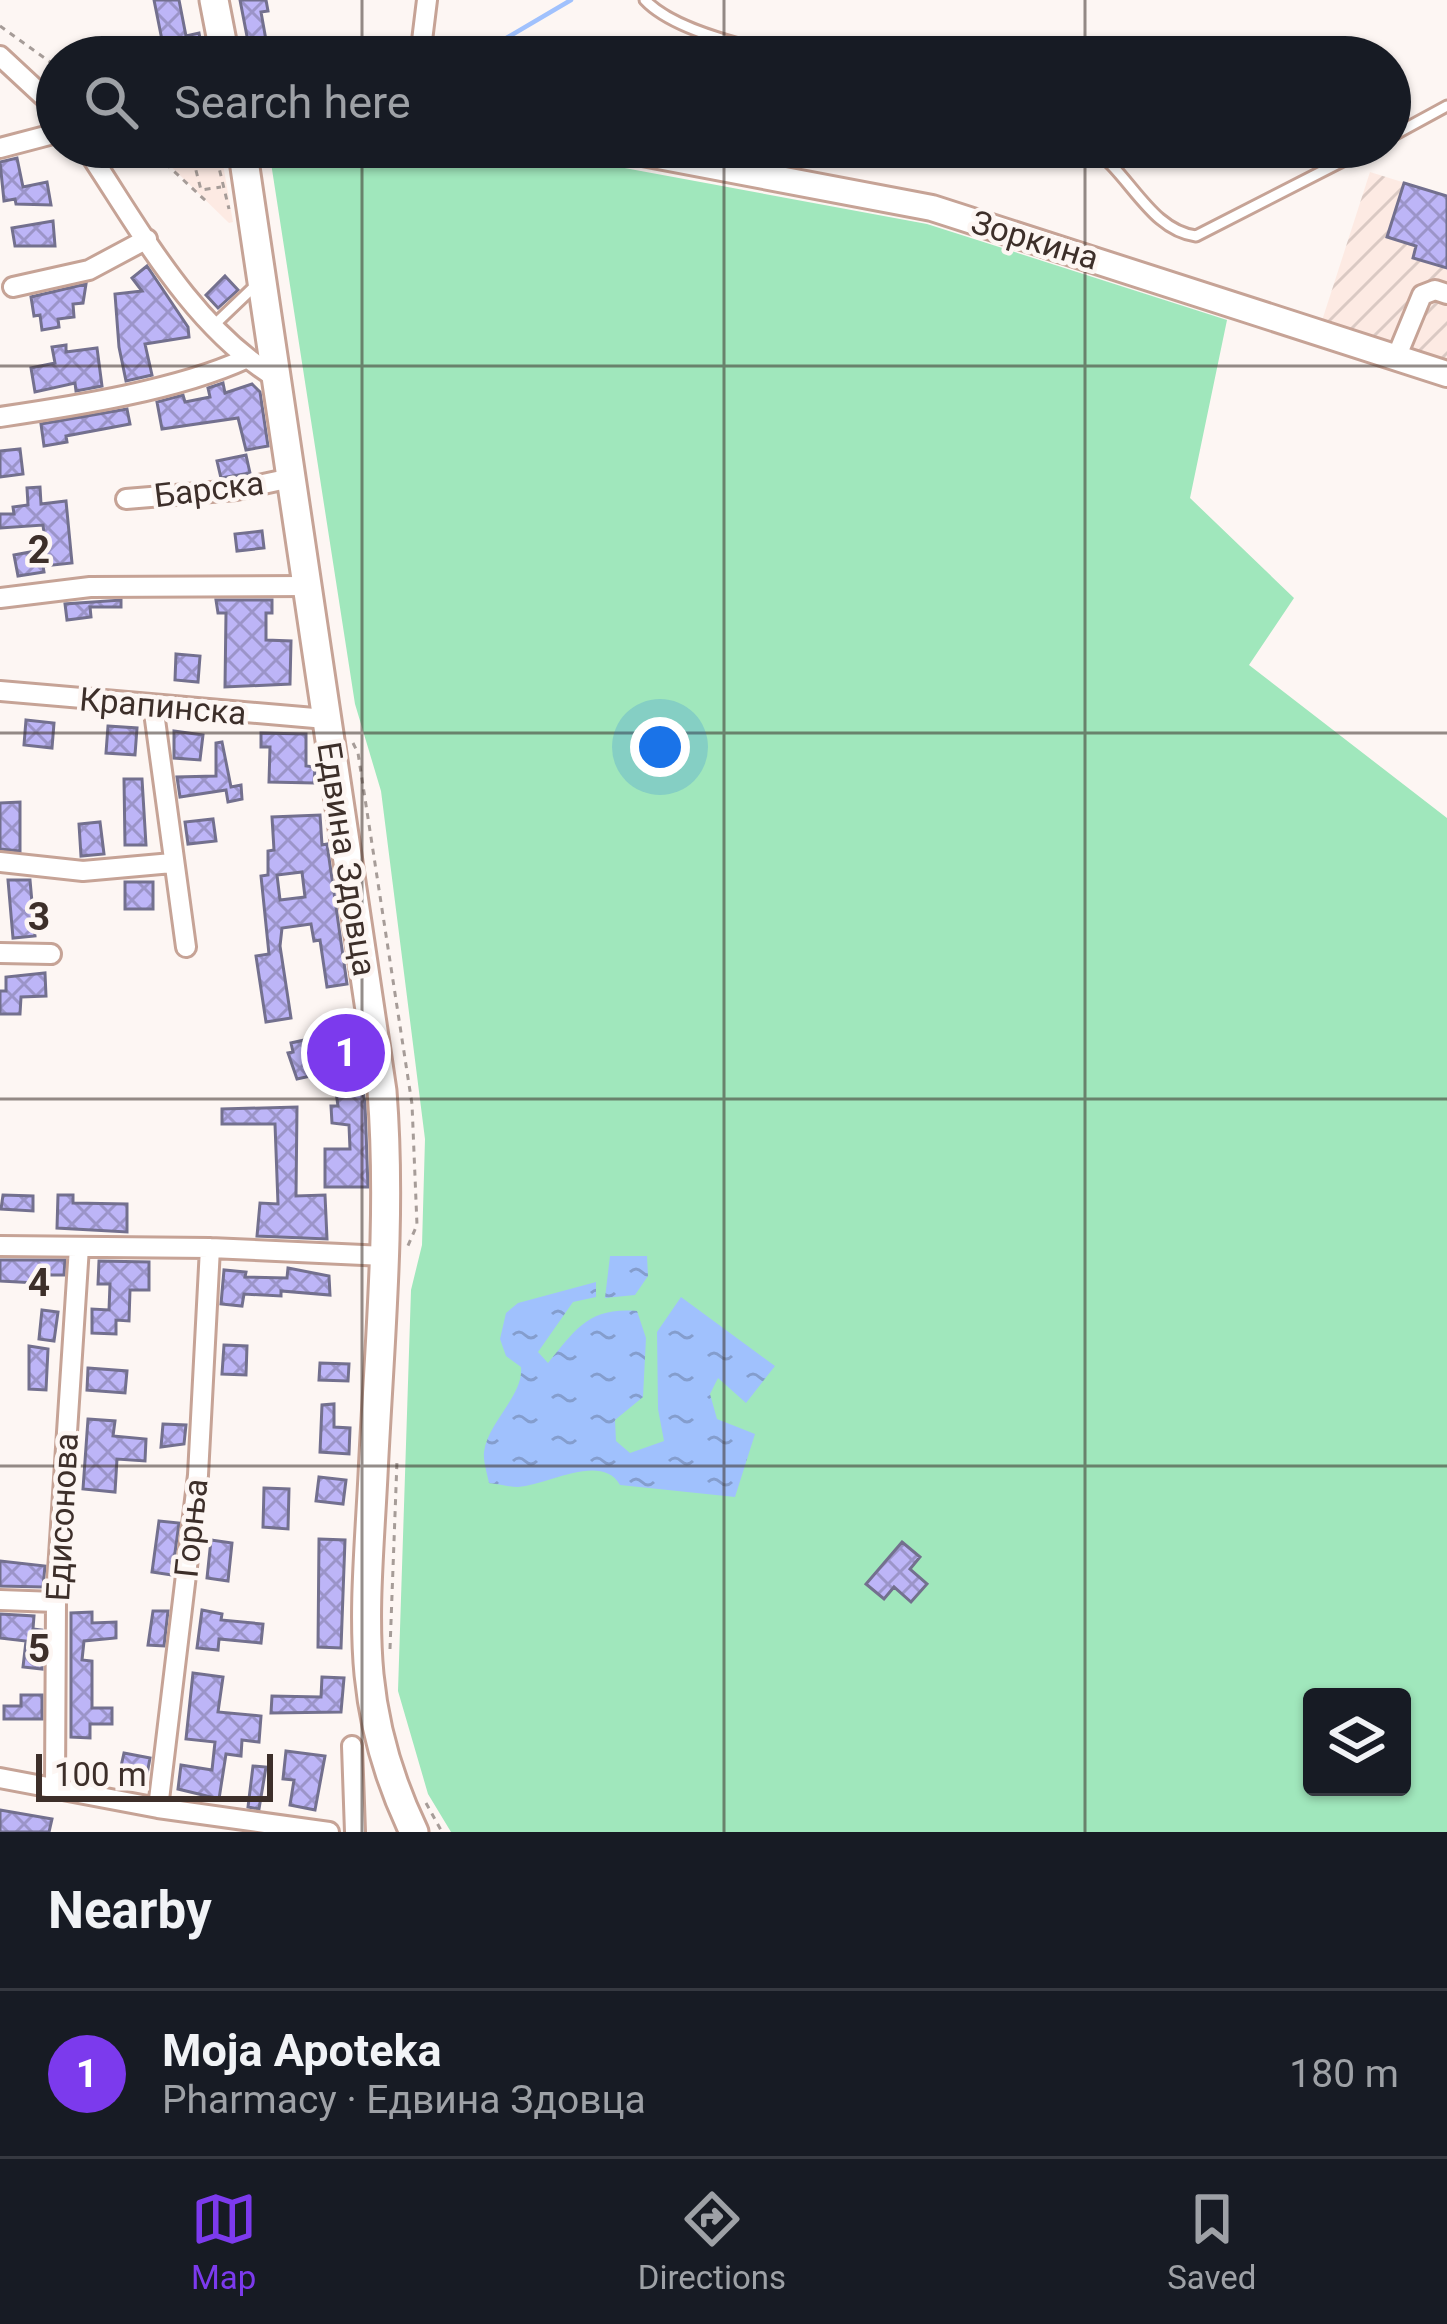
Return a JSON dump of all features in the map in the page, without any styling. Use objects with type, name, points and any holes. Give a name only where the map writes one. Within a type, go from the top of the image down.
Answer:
[{"type":"main road","points":[[214,0],[221,36]]},
{"type":"main road","name":"Едвина Здовца","points":[[245,168],[382,1091],[385,1256],[365,1657],[377,1737],[408,1819]]},
{"type":"street","points":[[423,36],[427,0]]},
{"type":"street","points":[[0,56],[36,89]]},
{"type":"street","points":[[0,148],[36,139]]},
{"type":"street","points":[[99,168],[195,307],[245,359],[276,378]]},
{"type":"street","name":"Зоркина","points":[[722,168],[932,208],[1447,374]]},
{"type":"street","points":[[13,287],[89,270],[146,239]]},
{"type":"street","points":[[1396,358],[1422,295],[1435,290],[1447,294]]},
{"type":"street","points":[[0,417],[223,370],[245,359]]},
{"type":"street","name":"Барска","points":[[126,499],[236,490],[292,478]]},
{"type":"street","points":[[0,598],[90,587],[308,586]]},
{"type":"street","name":"Крапинска","points":[[0,691],[326,719]]},
{"type":"street","points":[[153,705],[186,947]]},
{"type":"street","points":[[0,862],[83,871],[172,862]]},
{"type":"street","points":[[0,953],[51,954]]},
{"type":"street","points":[[0,1246],[385,1256]]},
{"type":"street","name":"Едисонова","points":[[56,1787],[56,1602],[79,1247]]},
{"type":"street","name":"Горња","points":[[158,1808],[198,1475],[210,1248]]},
{"type":"street","points":[[0,1600],[56,1602]]},
{"type":"street","points":[[352,1746],[355,1832]]},
{"type":"street","points":[[0,1778],[158,1808],[329,1832]]},
{"type":"lane","points":[[645,0],[672,20],[721,36]]},
{"type":"lane","points":[[1411,125],[1447,106]]},
{"type":"lane","points":[[1119,168],[1162,221],[1177,234],[1196,236],[1329,168]]},
{"type":"lane","points":[[213,326],[262,274]]},
{"type":"path","points":[[0,26],[36,52]]},
{"type":"path","points":[[171,168],[207,202]]},
{"type":"path","points":[[195,168],[201,190],[221,187]]},
{"type":"shaded area","points":[[173,168],[224,168],[233,222]]},
{"type":"shaded area","points":[[1370,172],[1447,196],[1447,369],[1319,330]]},
{"type":"green space","points":[[272,168],[624,168],[927,224],[1227,320],[1190,498],[1294,598],[1249,665],[1447,818],[1447,1832],[451,1832],[428,1794],[398,1691],[411,1290],[422,1245],[425,1139],[381,791],[355,704]]},
{"type":"water","points":[[610,1256],[647,1256],[648,1276],[635,1295],[605,1298]]},
{"type":"water","points":[[596,1282],[596,1297],[573,1302],[538,1352],[548,1363],[595,1317],[637,1311],[646,1338],[643,1397],[615,1420],[616,1441],[630,1453],[664,1441],[658,1409],[657,1332],[681,1297],[775,1366],[746,1403],[718,1378],[710,1394],[717,1419],[755,1434],[735,1497],[620,1485],[600,1471],[518,1487],[489,1483],[484,1456],[487,1441],[517,1388],[521,1367],[506,1356],[500,1339],[506,1313],[518,1303]]},
{"type":"building","points":[[154,0],[179,0],[186,36],[161,36]]},
{"type":"building","points":[[240,0],[266,0],[268,11],[261,12],[265,36],[247,36]]},
{"type":"building","points":[[17,158],[23,187],[47,182],[51,205],[4,201],[0,162]]},
{"type":"building","points":[[1404,183],[1447,196],[1447,268],[1413,258],[1416,246],[1387,237]]},
{"type":"building","points":[[53,221],[55,246],[15,246],[12,228]]},
{"type":"building","points":[[147,266],[188,327],[189,337],[145,344],[152,375],[126,381],[115,294],[142,291],[132,278]]},
{"type":"building","points":[[225,276],[238,290],[218,308],[206,295]]},
{"type":"building","points":[[86,284],[83,303],[73,304],[74,317],[58,319],[59,327],[42,330],[31,297]]},
{"type":"building","points":[[66,345],[66,352],[97,348],[102,386],[76,391],[75,383],[35,392],[31,368],[55,363],[52,347]]},
{"type":"building","points":[[223,383],[225,393],[252,384],[260,392],[268,446],[246,450],[238,418],[162,429],[157,402],[183,395],[185,402],[210,397],[208,388]]},
{"type":"building","points":[[127,409],[130,424],[66,436],[67,442],[44,446],[41,424]]},
{"type":"building","points":[[20,449],[23,474],[0,477],[0,451]]},
{"type":"building","points":[[246,455],[250,473],[221,478],[217,461]]},
{"type":"building","points":[[40,487],[41,504],[66,501],[72,563],[43,566],[44,572],[18,576],[14,555],[46,549],[43,525],[0,528],[0,514],[14,514],[13,507],[28,505],[27,488]]},
{"type":"building","points":[[262,531],[264,548],[237,551],[235,534]]},
{"type":"building","points":[[121,600],[121,607],[90,607],[91,617],[67,620],[65,604]]},
{"type":"building","points":[[216,600],[272,600],[272,613],[266,613],[266,640],[291,641],[290,684],[225,687],[226,613],[218,613]]},
{"type":"building","points":[[176,654],[200,656],[198,682],[175,680]]},
{"type":"building","points":[[26,720],[54,723],[52,748],[24,745]]},
{"type":"building","points":[[108,726],[137,728],[135,755],[106,753]]},
{"type":"building","points":[[174,731],[203,735],[200,760],[174,758]]},
{"type":"building","points":[[261,733],[306,734],[306,766],[315,767],[314,783],[269,782],[270,747],[261,747]]},
{"type":"building","points":[[222,742],[231,787],[241,785],[242,799],[228,802],[226,790],[180,797],[177,777],[216,776],[216,743]]},
{"type":"building","points":[[124,779],[142,779],[146,845],[125,845]]},
{"type":"building","points":[[20,802],[20,851],[0,849],[0,803]]},
{"type":"building","points":[[320,815],[347,984],[327,987],[320,940],[314,941],[311,924],[282,928],[280,946],[291,1018],[266,1022],[256,956],[269,954],[261,876],[268,875],[268,851],[274,850],[272,817]],"holes":[[[302,872],[305,897],[280,900],[277,875]]]},
{"type":"building","points":[[213,819],[216,841],[188,844],[185,822]]},
{"type":"building","points":[[100,822],[104,854],[81,856],[79,824]]},
{"type":"building","points":[[8,880],[30,880],[35,936],[13,938]]},
{"type":"building","points":[[125,882],[153,882],[153,909],[125,909]]},
{"type":"building","points":[[45,973],[46,996],[21,997],[20,1014],[0,1014],[0,991],[6,991],[6,977]]},
{"type":"building","points":[[353,1029],[365,1104],[368,1187],[325,1187],[325,1149],[350,1149],[349,1125],[332,1123],[331,1106],[338,1106],[333,1071],[297,1079],[288,1053],[293,1052],[291,1043]]},
{"type":"building","points":[[297,1107],[296,1196],[325,1195],[327,1239],[257,1236],[260,1203],[278,1204],[275,1124],[222,1124],[222,1109]]},
{"type":"building","points":[[3,1195],[33,1196],[33,1211],[1,1209]]},
{"type":"building","points":[[58,1195],[73,1195],[73,1203],[127,1204],[127,1232],[57,1228]]},
{"type":"building","points":[[0,1260],[65,1260],[64,1275],[36,1275],[36,1283],[0,1281]]},
{"type":"building","points":[[99,1261],[149,1262],[149,1290],[130,1290],[129,1321],[116,1320],[116,1334],[92,1333],[92,1309],[109,1310],[110,1284],[98,1284]]},
{"type":"building","points":[[288,1268],[329,1276],[330,1295],[244,1294],[242,1306],[221,1304],[224,1270],[246,1272],[245,1277],[287,1278]]},
{"type":"building","points":[[42,1310],[58,1312],[54,1341],[39,1339]]},
{"type":"building","points":[[224,1345],[247,1346],[246,1375],[222,1374]]},
{"type":"building","points":[[29,1346],[48,1349],[46,1390],[29,1389]]},
{"type":"building","points":[[320,1363],[349,1364],[348,1381],[319,1380]]},
{"type":"building","points":[[88,1368],[127,1371],[125,1393],[87,1390]]},
{"type":"building","points":[[334,1404],[334,1427],[350,1428],[349,1454],[320,1452],[322,1405]]},
{"type":"building","points":[[88,1419],[115,1421],[113,1436],[146,1439],[145,1461],[117,1459],[115,1492],[83,1489]]},
{"type":"building","points":[[163,1424],[186,1425],[184,1444],[161,1447]]},
{"type":"building","points":[[319,1477],[346,1480],[343,1504],[316,1501]]},
{"type":"building","points":[[264,1488],[289,1489],[288,1529],[263,1527]]},
{"type":"building","points":[[159,1521],[179,1523],[172,1575],[152,1572]]},
{"type":"building","points":[[319,1539],[345,1540],[341,1648],[318,1647]]},
{"type":"building","points":[[211,1540],[232,1543],[228,1581],[207,1578]]},
{"type":"building","points":[[902,1542],[920,1557],[910,1569],[927,1584],[911,1602],[894,1587],[884,1599],[866,1584]]},
{"type":"building","points":[[0,1561],[45,1566],[43,1587],[0,1586]]},
{"type":"building","points":[[202,1610],[222,1614],[221,1620],[263,1624],[261,1643],[219,1639],[218,1650],[197,1648]]},
{"type":"building","points":[[153,1611],[168,1611],[164,1646],[148,1645]]},
{"type":"building","points":[[92,1612],[92,1623],[116,1622],[116,1638],[84,1641],[82,1660],[92,1661],[92,1708],[112,1708],[112,1724],[90,1724],[90,1738],[71,1737],[71,1613]]},
{"type":"building","points":[[0,1614],[34,1616],[33,1629],[42,1630],[42,1669],[23,1667],[26,1641],[0,1638]]},
{"type":"building","points":[[193,1673],[223,1677],[218,1712],[261,1716],[259,1742],[242,1740],[241,1756],[226,1754],[219,1799],[178,1789],[181,1765],[212,1770],[215,1742],[186,1739]]},
{"type":"building","points":[[322,1677],[344,1678],[341,1712],[271,1713],[272,1696],[321,1697]]},
{"type":"building","points":[[21,1695],[42,1695],[42,1719],[4,1719],[4,1706],[21,1706]]},
{"type":"building","points":[[286,1751],[325,1756],[315,1810],[290,1805],[294,1780],[283,1779]]},
{"type":"building","points":[[124,1753],[150,1758],[145,1785],[118,1780]]},
{"type":"building","points":[[253,1766],[266,1767],[259,1809],[248,1807]]},
{"type":"building","points":[[0,1810],[52,1819],[49,1832],[0,1832]]},
{"type":"waterway","points":[[510,36],[571,0]]},
{"type":"place","name":"Moja Apoteka","points":[[346,1053]]}]
